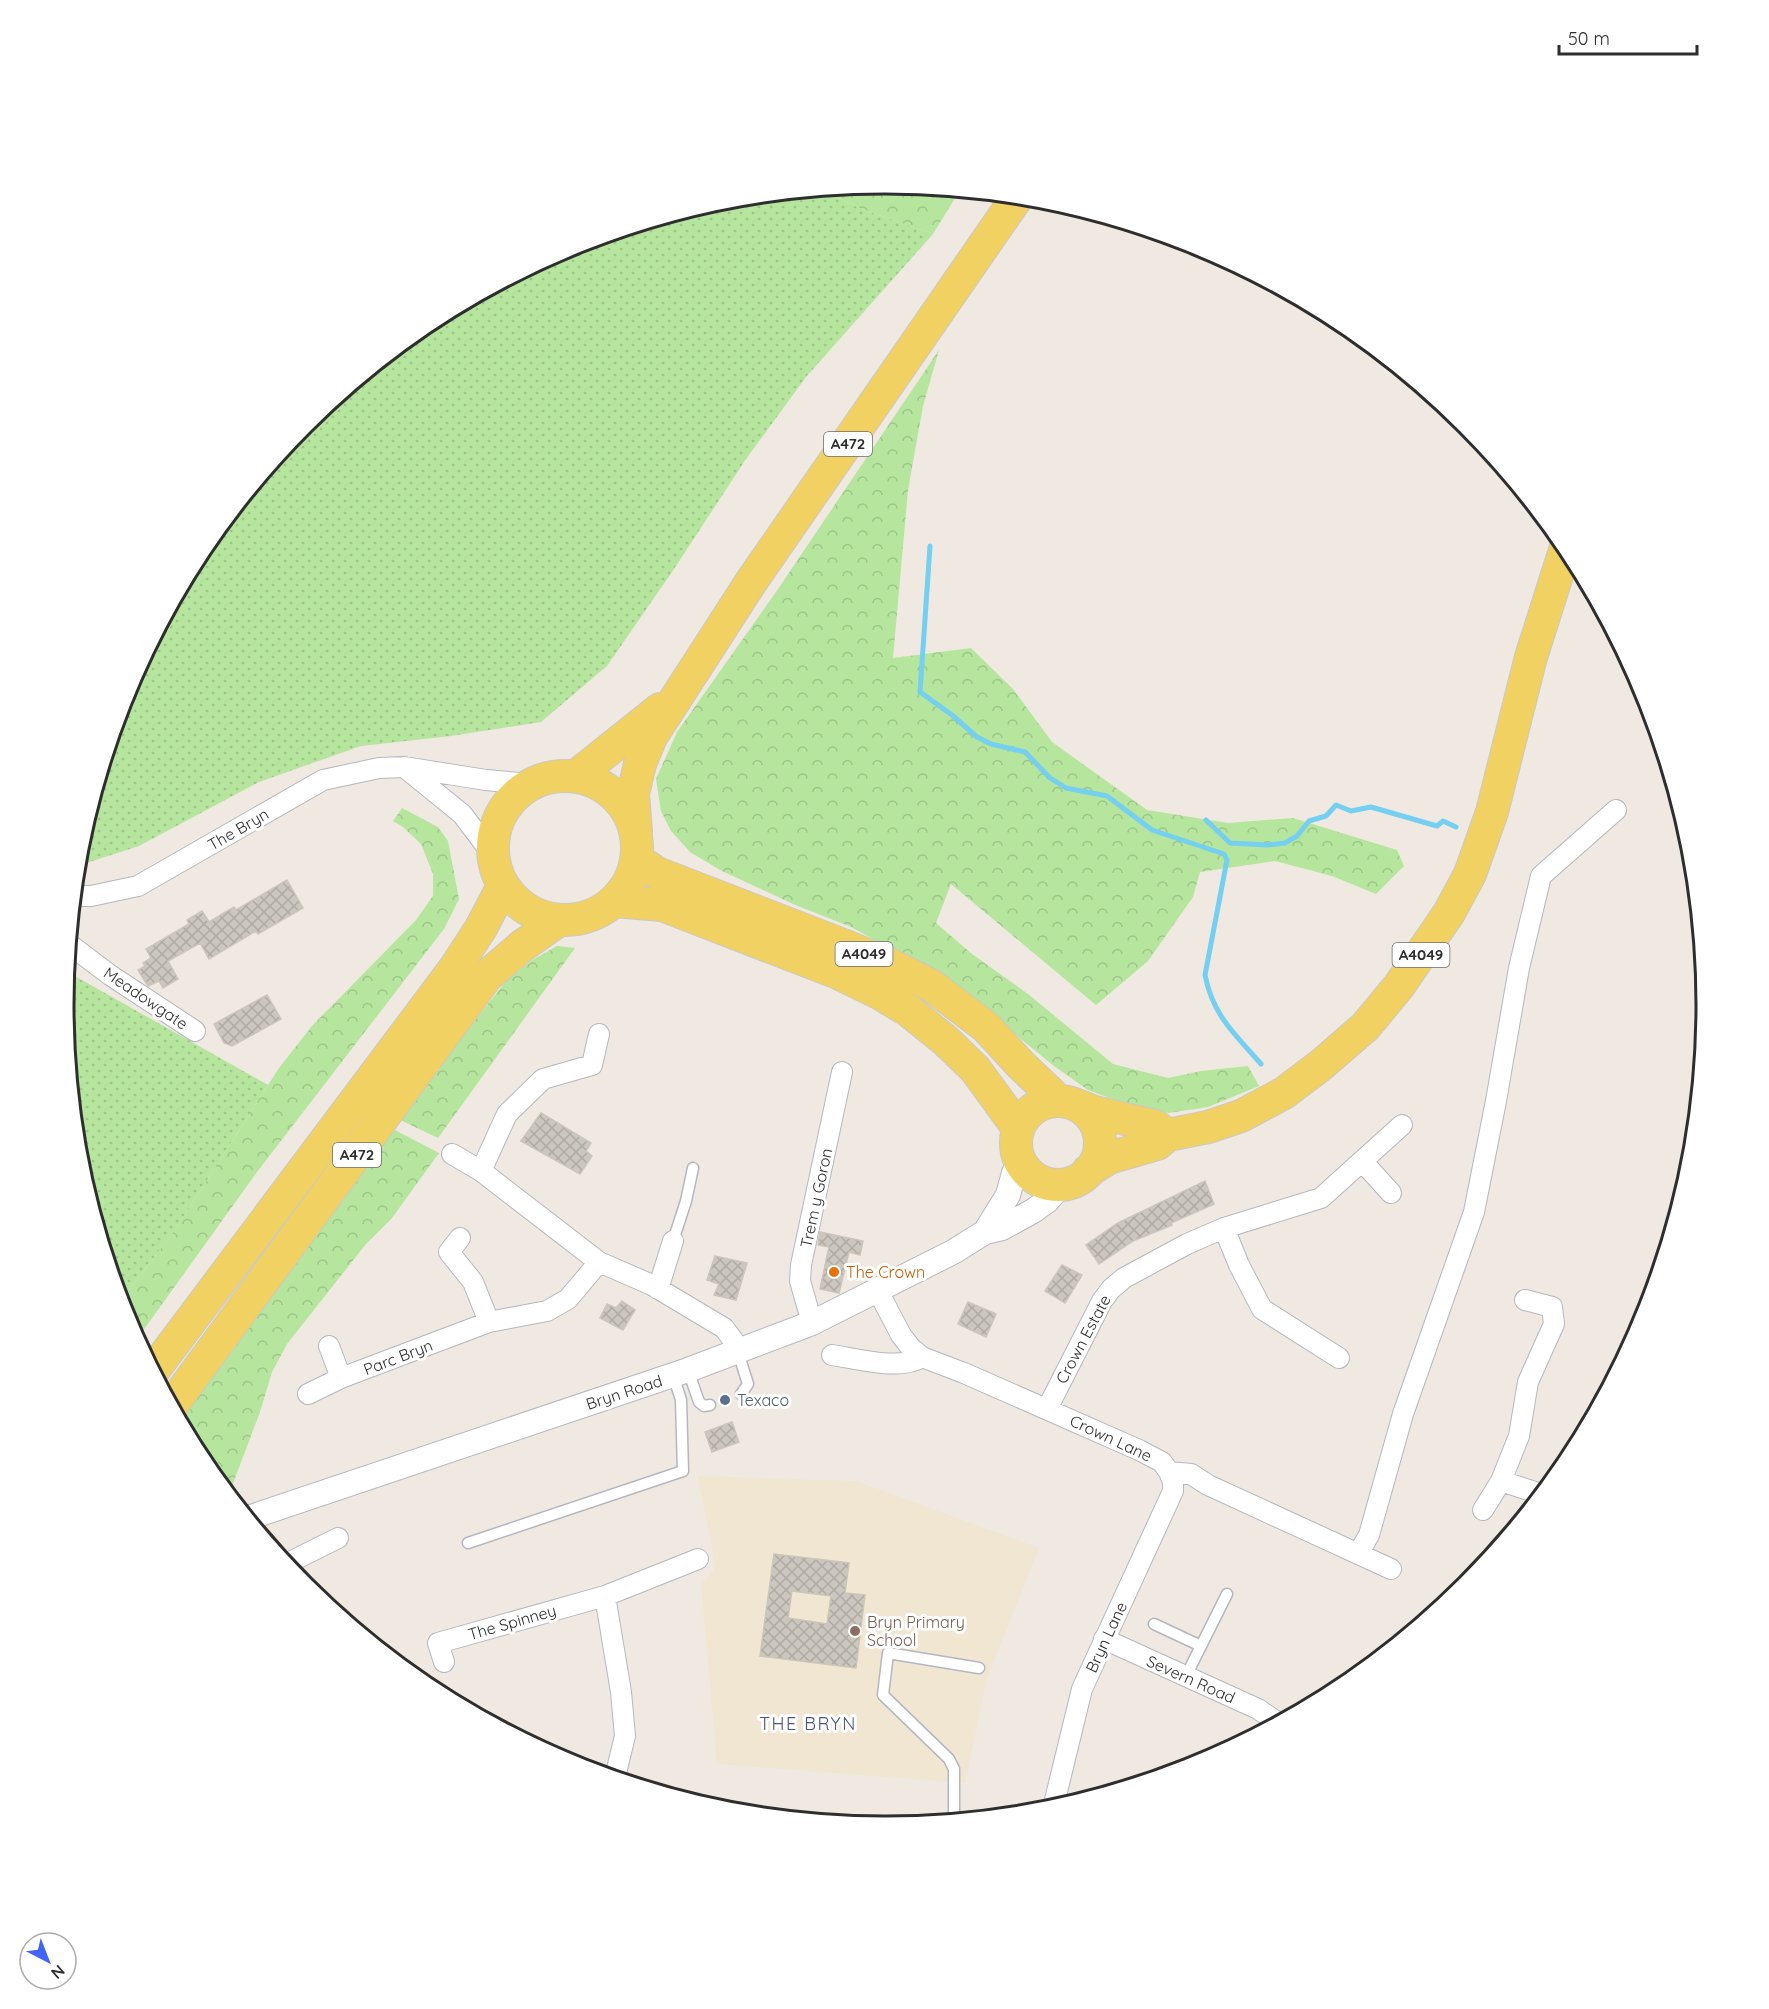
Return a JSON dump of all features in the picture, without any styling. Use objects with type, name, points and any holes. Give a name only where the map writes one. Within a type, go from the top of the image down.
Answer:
[{"type":"main road","name":"A472","points":[[636,845],[633,794],[640,764],[651,737],[751,582],[1013,204]]},
{"type":"main road","name":"A4049","points":[[1088,1171],[1109,1158],[1157,1144],[1168,1135],[1208,1127],[1241,1116],[1284,1093],[1365,1027],[1399,987],[1449,913],[1470,874],[1492,812],[1531,657],[1562,559]]},
{"type":"main road","name":"A472","points":[[576,776],[679,692]]},
{"type":"main road","points":[[576,776],[597,783],[615,795],[628,812],[636,845],[629,882],[614,901],[597,912],[579,919],[559,920],[537,915],[518,903],[503,886],[496,871],[493,855],[494,834],[501,814],[514,797],[531,784],[546,778],[576,776]]},
{"type":"main road","name":"A4049","points":[[636,845],[657,873],[862,953],[932,986],[986,1026],[1022,1065],[1066,1102],[1095,1112],[1155,1126],[1168,1135]]},
{"type":"main road","name":"A472","points":[[158,1365],[455,968],[481,928],[503,886]]},
{"type":"main road","name":"A4049","points":[[614,901],[662,905],[838,973],[879,993],[909,1011],[946,1041],[975,1069],[1018,1128]]},
{"type":"main road","name":"A472","points":[[176,1399],[487,976],[522,946],[559,920]]},
{"type":"main road","points":[[1066,1102],[1086,1111],[1093,1119],[1099,1133],[1100,1145],[1095,1164],[1075,1182],[1061,1185],[1041,1182],[1029,1174],[1019,1161],[1015,1146],[1018,1128],[1026,1115],[1036,1107],[1066,1102]]},
{"type":"street","name":"The Bryn","points":[[80,897],[138,886],[323,780],[379,768],[404,767],[486,780],[531,784]]},
{"type":"street","points":[[404,767],[462,814],[493,855]]},
{"type":"street","points":[[1358,1554],[1369,1535],[1402,1414],[1474,1212],[1519,968],[1541,876],[1616,810]]},
{"type":"street","name":"Meadowgate","points":[[75,949],[110,975],[195,1030]]},
{"type":"street","points":[[482,1171],[507,1114],[543,1079],[592,1065],[599,1034]]},
{"type":"street","name":"Trem y Goron","points":[[812,1323],[800,1281],[801,1265],[842,1072]]},
{"type":"street","name":"Crown Estate","points":[[1047,1409],[1101,1301],[1124,1278],[1224,1228],[1321,1198],[1402,1125]]},
{"type":"street","points":[[452,1154],[482,1171],[599,1262],[658,1289],[724,1328],[734,1340],[738,1352]]},
{"type":"street","name":"Bryn Road","points":[[985,1232],[1008,1195],[1019,1161]]},
{"type":"street","points":[[1362,1161],[1391,1193]]},
{"type":"street","name":"Bryn Road","points":[[255,1515],[680,1373],[812,1323],[851,1302],[878,1291],[985,1232],[1002,1228],[1033,1211],[1047,1201],[1061,1185]]},
{"type":"street","points":[[1224,1228],[1239,1265],[1262,1309],[1339,1358]]},
{"type":"street","points":[[460,1238],[448,1252],[473,1281],[489,1322]]},
{"type":"street","points":[[658,1289],[674,1241]]},
{"type":"street","name":"Parc Bryn","points":[[308,1394],[341,1378],[489,1322],[547,1311],[568,1299],[599,1262]]},
{"type":"street","name":"Crown Lane","points":[[878,1291],[901,1335],[922,1357],[1139,1450],[1162,1462],[1169,1472],[1191,1474],[1208,1485],[1391,1569]]},
{"type":"street","points":[[1483,1510],[1502,1481],[1519,1436],[1528,1382],[1554,1324],[1552,1307],[1525,1300]]},
{"type":"street","points":[[329,1346],[341,1378]]},
{"type":"street","points":[[832,1355],[898,1364],[914,1362],[922,1357]]},
{"type":"street","name":"Bryn Lane","points":[[1056,1797],[1082,1689],[1173,1491],[1173,1482],[1169,1472]]},
{"type":"street","points":[[1502,1481],[1533,1491]]},
{"type":"street","points":[[294,1560],[338,1538]]},
{"type":"street","name":"The Spinney","points":[[444,1662],[438,1643],[605,1596],[698,1559]]},
{"type":"street","points":[[605,1596],[621,1692],[625,1736],[617,1769]]},
{"type":"street","name":"Severn Road","points":[[1104,1639],[1258,1709],[1270,1717]]},
{"type":"lane","points":[[674,1241],[693,1168]]},
{"type":"lane","points":[[738,1352],[748,1384],[741,1394]]},
{"type":"lane","points":[[680,1373],[699,1402],[704,1406],[710,1405]]},
{"type":"lane","points":[[468,1543],[683,1471],[680,1373]]},
{"type":"lane","points":[[1186,1676],[1227,1593]]},
{"type":"lane","points":[[1154,1624],[1201,1646]]},
{"type":"lane","points":[[954,1812],[954,1769],[949,1759],[884,1695],[888,1653],[979,1668]]},
{"type":"shaded area","name":"Bryn Primary School","points":[[697,1476],[856,1481],[1039,1548],[987,1678],[965,1783],[717,1764],[701,1584],[715,1569]]},
{"type":"green space","points":[[833,195],[859,208],[933,234],[806,377],[746,459],[607,666],[541,722],[451,736],[361,746],[259,782],[139,846],[86,863],[101,795],[117,744],[135,694],[157,646],[210,554],[241,511],[311,431],[391,361],[434,330],[479,302],[574,255],[675,221],[726,209],[779,200]]},
{"type":"green space","points":[[833,195],[956,197],[933,234],[859,208]]},
{"type":"green space","points":[[939,350],[923,406],[908,490],[893,658],[971,648],[1013,689],[1052,742],[1147,810],[1228,823],[1293,818],[1397,850],[1404,866],[1376,894],[1332,876],[1275,861],[1200,872],[1193,897],[1148,961],[1096,1005],[951,884],[936,923],[972,954],[1028,994],[1113,1064],[1168,1078],[1201,1071],[1248,1066],[1259,1086],[1208,1107],[1168,1113],[1134,1107],[1088,1090],[1054,1066],[947,979],[851,927],[793,904],[720,870],[690,852],[671,831],[661,811],[656,779],[677,732],[776,592]]},
{"type":"green space","points":[[402,808],[438,827],[448,841],[459,899],[444,929],[257,1172],[142,1331],[127,1293],[175,1230],[279,1068],[312,1026],[416,920],[433,896],[433,874],[421,844],[393,821]]},
{"type":"green space","points":[[557,946],[575,948],[438,1138],[398,1119],[506,981],[534,959]]},
{"type":"green space","points":[[75,976],[268,1085],[175,1230],[127,1293],[101,1214],[80,1110],[75,1058]]},
{"type":"green space","points":[[393,1129],[439,1153],[392,1218],[366,1244],[287,1344],[272,1372],[260,1412],[232,1486],[183,1411]]},
{"type":"building","points":[[287,880],[303,908],[258,934],[256,931],[209,959],[200,943],[168,961],[178,979],[163,988],[159,981],[148,986],[138,970],[145,966],[143,963],[151,958],[146,949],[189,924],[187,920],[202,911],[209,922],[234,907],[236,910]]},
{"type":"building","points":[[267,995],[281,1019],[232,1046],[224,1043],[214,1024]]},
{"type":"building","points":[[541,1113],[591,1143],[586,1151],[592,1156],[580,1174],[521,1141]]},
{"type":"building","points":[[1205,1181],[1214,1204],[1133,1241],[1099,1264],[1086,1245],[1118,1223]]},
{"type":"building","name":"The Crown","points":[[820,1232],[863,1241],[860,1255],[849,1252],[839,1293],[820,1289],[829,1247],[818,1245]]},
{"type":"building","points":[[715,1256],[747,1263],[736,1300],[714,1295],[719,1284],[707,1280]]},
{"type":"building","points":[[1062,1265],[1082,1275],[1065,1303],[1045,1291]]},
{"type":"building","points":[[622,1301],[635,1310],[623,1330],[600,1318],[607,1304],[616,1308]]},
{"type":"building","points":[[968,1302],[996,1314],[986,1337],[958,1324]]},
{"type":"building","points":[[732,1422],[739,1442],[712,1452],[705,1432]]},
{"type":"building","points":[[774,1554],[849,1563],[845,1593],[865,1595],[856,1668],[760,1656]],"holes":[[[792,1591],[831,1596],[827,1624],[788,1618]]]},
{"type":"waterway","points":[[930,546],[920,692],[977,737],[991,744],[1025,752],[1050,778],[1066,788],[1107,796],[1152,830],[1224,854],[1227,860],[1205,975],[1213,1002],[1219,1013],[1261,1064]]},
{"type":"waterway","points":[[1206,820],[1230,843],[1268,845],[1285,843],[1297,836],[1309,821],[1326,816],[1336,805],[1351,811],[1371,807],[1437,826],[1443,821],[1456,827]]},
{"type":"place","name":"The Crown","points":[[834,1272]]},
{"type":"place","name":"Texaco","points":[[725,1400]]},
{"type":"place","name":"Bryn Primary School","points":[[855,1631]]},
{"type":"district","name":"THE BRYN","points":[[808,1724]]}]
